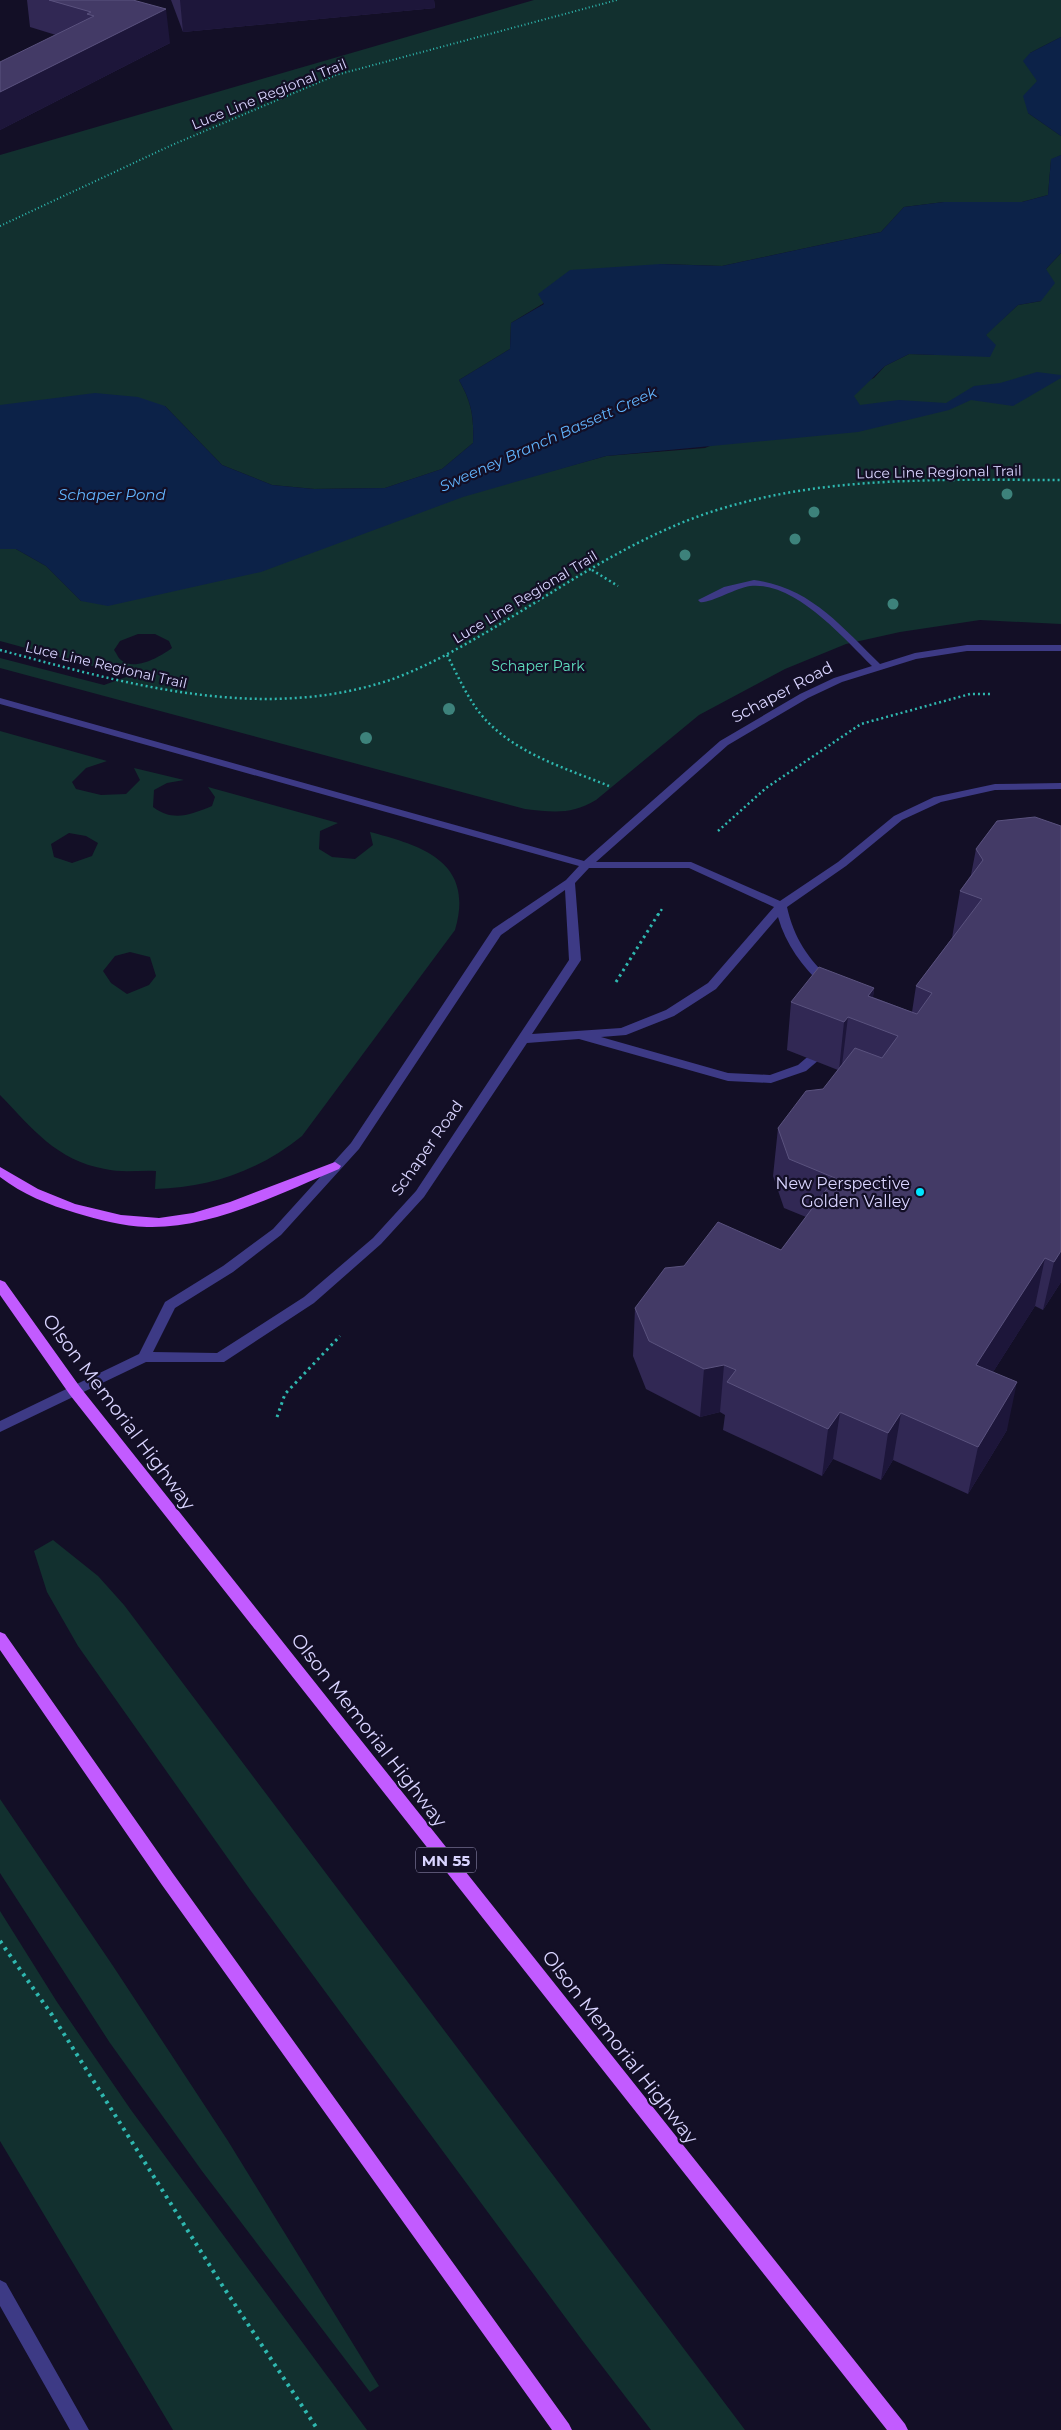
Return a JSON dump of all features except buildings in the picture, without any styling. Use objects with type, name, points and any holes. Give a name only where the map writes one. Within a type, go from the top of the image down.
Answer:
[{"type":"main road","points":[[0,1172],[15,1183],[58,1203],[98,1216],[138,1221],[172,1222],[236,1206],[335,1166]]},
{"type":"main road","name":"Olson Memorial Highway","points":[[0,1285],[75,1391],[899,2430]]},
{"type":"main road","points":[[0,1638],[168,1880],[563,2430]]},
{"type":"street","points":[[703,600],[728,588],[754,583],[786,589],[813,606],[878,667]]},
{"type":"street","name":"Schaper Road","points":[[144,1357],[170,1305],[228,1268],[277,1232],[360,1138],[497,932],[570,882],[652,805],[724,743],[769,715],[838,680],[916,656],[967,648],[1061,648]]},
{"type":"street","points":[[0,701],[586,865],[691,864],[781,906]]},
{"type":"street","points":[[522,1039],[622,1032],[670,1014],[712,986],[781,906],[842,864],[898,818],[938,799],[995,787],[1061,786]]},
{"type":"street","name":"Schaper Road","points":[[0,1427],[144,1357],[220,1358],[308,1300],[377,1241],[420,1194],[451,1150],[575,960],[570,882]]},
{"type":"street","points":[[781,906],[786,932],[805,963],[834,989],[837,996]]},
{"type":"street","points":[[582,1036],[728,1077],[771,1079],[802,1068],[833,1041]]},
{"type":"street","points":[[0,2289],[80,2430]]},
{"type":"path","name":"Luce Line Regional Trail","points":[[0,226],[180,142],[336,75],[617,0]]},
{"type":"path","name":"Luce Line Regional Trail","points":[[0,650],[143,687],[199,697],[255,701],[310,698],[357,689],[397,678],[447,654],[591,570],[664,531],[715,510],[761,498],[865,482],[1061,480]]},
{"type":"path","points":[[591,570],[618,586]]},
{"type":"path","points":[[447,654],[468,695],[487,721],[515,742],[554,763],[652,805]]},
{"type":"path","points":[[714,835],[766,788],[861,724],[970,694],[997,694]]},
{"type":"path","points":[[0,1941],[52,2015],[222,2285],[318,2430]]},
{"type":"green space","points":[[534,0],[1061,0],[1061,37],[1030,53],[1037,81],[1028,113],[1061,136],[1061,155],[1051,160],[1048,195],[1022,202],[944,202],[904,207],[881,232],[722,266],[661,264],[544,303],[511,323],[510,349],[459,380],[471,410],[473,443],[442,469],[385,488],[314,489],[272,485],[222,465],[165,406],[0,405],[0,155]]},
{"type":"green space","name":"Schaper Park","points":[[1061,253],[1061,624],[980,620],[900,632],[846,644],[785,669],[699,715],[596,800],[587,805],[562,811],[525,809],[0,668],[0,658],[104,685],[129,676],[0,641],[0,549],[16,549],[46,566],[81,601],[606,456],[705,448],[874,378],[885,366],[909,354],[940,355],[987,336],[985,335],[1018,305],[1041,301],[1046,269]],"holes":[[[138,634],[155,634],[169,641],[172,648],[148,662],[140,664],[127,663],[120,659],[114,650],[120,641]]]},
{"type":"green space","points":[[0,731],[107,761],[86,768],[72,782],[76,789],[101,795],[126,794],[140,780],[134,768],[184,780],[167,783],[154,790],[153,807],[160,812],[182,816],[212,806],[215,797],[208,787],[338,823],[320,831],[319,849],[332,857],[355,859],[373,845],[370,832],[390,837],[425,851],[440,861],[451,873],[458,888],[459,907],[455,930],[302,1136],[286,1148],[252,1167],[215,1181],[175,1188],[155,1189],[156,1171],[105,1169],[88,1165],[59,1151],[35,1131],[0,1095]],"holes":[[[69,833],[86,836],[98,843],[92,856],[72,863],[54,857],[51,844]],[[130,952],[150,957],[156,976],[149,985],[127,994],[111,983],[103,971],[115,956]]]},
{"type":"green space","points":[[53,1540],[98,1576],[124,1605],[745,2430],[651,2430],[582,2340],[251,1891],[78,1646],[47,1592],[34,1551]]},
{"type":"green space","points":[[0,1799],[228,2141],[379,2386],[370,2392],[202,2171],[110,2043],[0,1873]]},
{"type":"green space","points":[[0,1911],[57,2002],[131,2110],[367,2430],[173,2430],[0,2141]]},
{"type":"water","points":[[1061,37],[1061,136],[1028,113],[1023,96],[1037,81],[1023,61],[1030,53]]},
{"type":"water","name":"Schaper Pond","points":[[1061,155],[1061,253],[1046,269],[1055,283],[1041,301],[1018,305],[986,335],[996,345],[990,357],[909,354],[885,366],[854,396],[860,405],[899,400],[946,403],[974,386],[1000,383],[1037,372],[1061,375],[1061,378],[1013,406],[971,400],[949,410],[858,432],[606,456],[463,497],[261,572],[108,606],[81,601],[46,566],[16,549],[0,549],[0,405],[95,393],[138,397],[165,406],[222,465],[272,485],[314,489],[385,488],[442,469],[473,443],[471,410],[459,380],[510,349],[511,323],[544,304],[538,294],[570,270],[661,264],[722,266],[881,232],[904,207],[944,202],[1022,202],[1048,195],[1051,159]]},
{"type":"place","name":"New Perspective Golden Valley","points":[[920,1192]]},
{"type":"water label","name":"Sweeney Branch Bassett Creek","points":[[548,439]]}]
